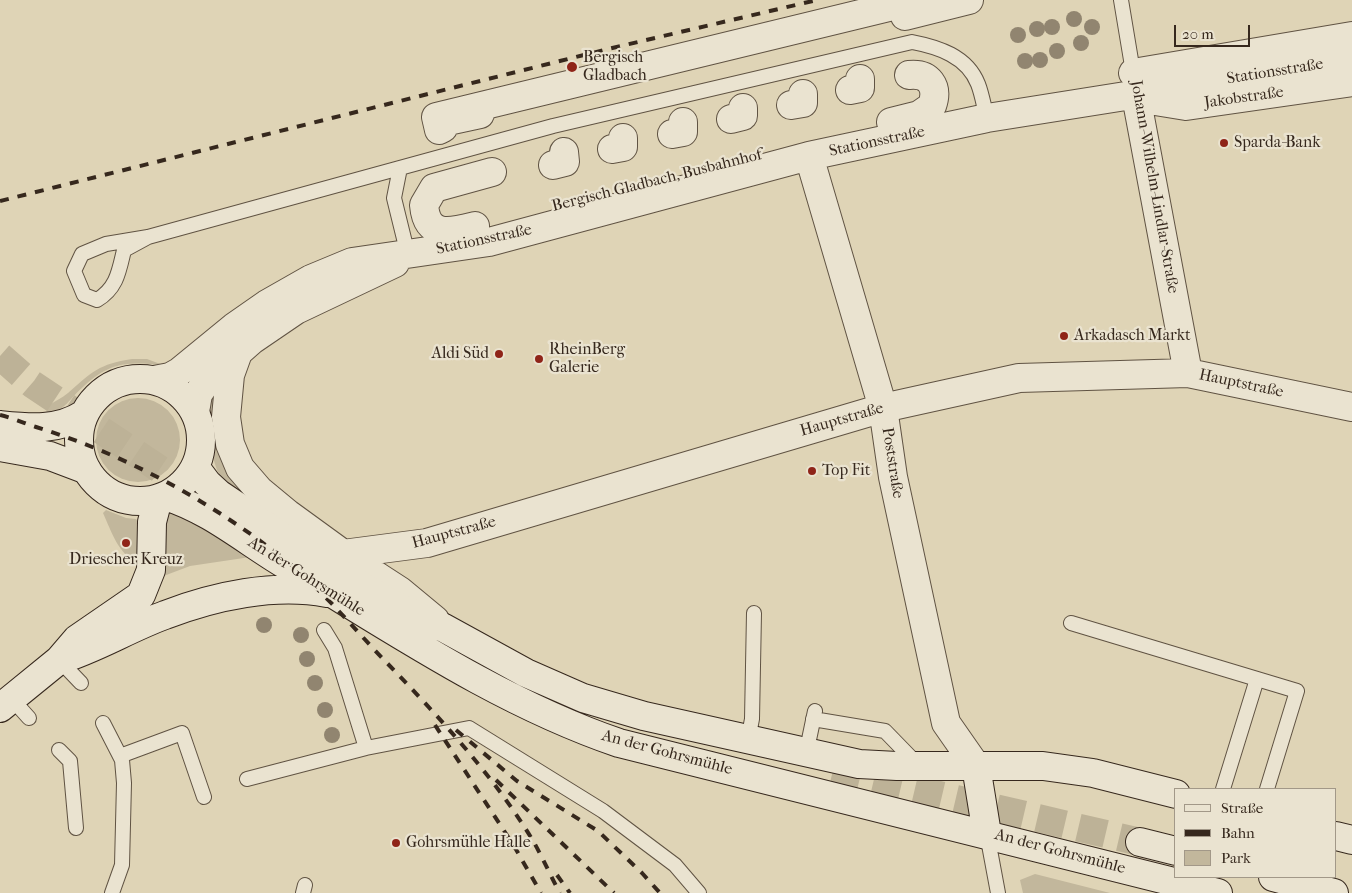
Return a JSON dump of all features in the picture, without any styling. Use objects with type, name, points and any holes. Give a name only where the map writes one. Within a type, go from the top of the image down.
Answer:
[{"type":"street","points":[[480,114],[443,122],[443,128],[439,130],[436,117],[912,8],[969,0]]},
{"type":"street","points":[[834,37],[833,33],[865,26]]},
{"type":"street","points":[[1135,84],[1352,36]]},
{"type":"street","name":"Stationsstraße","points":[[154,380],[179,372],[252,314],[311,279],[352,262],[489,242],[810,156],[1135,84],[1240,77],[1352,60]]},
{"type":"street","name":"Bergisch Gladbach, Busbahnhof","points":[[492,172],[434,188],[424,204],[428,222],[435,229],[453,232],[920,115],[932,106],[935,90],[932,82],[925,77],[909,76]]},
{"type":"street","name":"Jakobstraße","points":[[1135,84],[1157,102],[1186,106],[1352,82]]},
{"type":"street","name":"Johann-Wilhelm-Lindlar-Straße","points":[[1135,84],[1188,373]]},
{"type":"street","name":"Poststraße","points":[[810,156],[883,408],[893,477],[946,723],[976,766]]},
{"type":"street","name":"Stationsstraße","points":[[195,412],[198,394],[209,378],[240,350],[274,324],[296,310],[383,270],[408,255]]},
{"type":"street","name":"An der Gohrsmühle","points":[[240,350],[230,375],[226,417],[230,444],[240,468],[259,490],[343,554],[408,596],[444,628]]},
{"type":"street","name":"Hauptstraße","points":[[343,554],[427,543],[883,408],[1018,378],[1188,373],[1352,407]]},
{"type":"street","points":[[133,379],[154,380],[178,392],[195,412],[202,444],[195,467],[182,485],[162,497],[142,501],[117,497],[97,483],[87,470],[81,456],[79,441],[84,414],[96,397],[113,385],[133,379]]},
{"type":"street","points":[[0,425],[41,428],[70,422],[84,414]]},
{"type":"street","points":[[0,447],[50,456],[87,470]]},
{"type":"street","name":"An der Gohrsmühle","points":[[195,467],[207,483],[219,494],[314,558],[394,605],[444,628],[526,673],[583,698],[644,716],[806,754],[875,766],[1043,766],[1092,773],[1174,794]]},
{"type":"street","points":[[13,708],[77,639],[141,595],[151,570],[152,522],[162,497]]},
{"type":"street","name":"An der Gohrsmühle","points":[[162,497],[199,510],[337,596],[479,680],[534,710],[584,731],[619,743],[1218,893]]},
{"type":"street","points":[[59,660],[85,652],[164,615],[212,600],[284,590],[321,592],[337,596]]},
{"type":"street","points":[[976,766],[987,834]]},
{"type":"street","points":[[1337,836],[1352,840]]},
{"type":"street","points":[[1140,842],[1174,850]]},
{"type":"street","points":[[1277,878],[1334,893]]},
{"type":"lane","name":"Johann-Wilhelm-Lindlar-Straße","points":[[1121,0],[1135,84]]},
{"type":"lane","points":[[148,237],[124,250],[115,282],[109,293],[97,300],[84,296],[74,271],[82,254],[106,244],[148,237],[590,116],[912,42],[936,46],[958,58],[978,82],[987,118]]},
{"type":"lane","points":[[400,168],[394,198],[408,255]]},
{"type":"lane","points":[[748,740],[752,719],[754,614]]},
{"type":"lane","points":[[1071,623],[1297,691],[1267,788]]},
{"type":"lane","points":[[324,630],[335,648],[366,748]]},
{"type":"lane","points":[[59,660],[81,683]]},
{"type":"lane","points":[[1223,788],[1257,679]]},
{"type":"lane","points":[[806,754],[814,715],[885,731],[920,766]]},
{"type":"lane","points":[[103,723],[120,756],[124,783],[122,865],[112,893]]},
{"type":"lane","points":[[246,779],[366,748],[469,728],[603,811],[675,865],[699,893]]},
{"type":"lane","points":[[120,756],[182,733],[204,798]]},
{"type":"lane","points":[[59,750],[70,761],[76,828]]},
{"type":"lane","points":[[987,834],[998,893]]},
{"type":"green space","points":[[132,359],[147,359],[163,365],[130,364],[112,368],[94,378],[63,407],[45,417],[48,406],[66,395],[90,374],[111,363]]},
{"type":"green space","points":[[216,386],[215,408],[288,520],[244,500],[226,485],[220,475],[213,458],[210,412],[211,400]]},
{"type":"green space","points":[[138,398],[154,401],[168,410],[177,424],[180,440],[177,456],[168,470],[154,479],[138,482],[122,479],[108,470],[99,456],[96,440],[99,424],[108,410],[122,401]]},
{"type":"green space","points":[[171,509],[264,555],[190,566],[161,577],[162,532]]},
{"type":"green space","points":[[106,510],[126,518],[136,519],[139,523],[138,564],[125,554],[116,542],[103,513]]},
{"type":"green space","points":[[1035,874],[1110,893],[1023,893],[1020,880]]},
{"type":"tunnel","points":[[0,356],[32,384],[227,514]]},
{"type":"tunnel","points":[[833,770],[1140,842]]},
{"type":"railway","points":[[0,201],[608,49],[817,0]]},
{"type":"railway","points":[[0,415],[70,438],[168,483],[231,520],[289,563],[340,612],[483,769],[532,839],[560,893]]},
{"type":"railway","points":[[435,725],[514,846],[541,893]]},
{"type":"railway","points":[[456,730],[517,781],[598,831],[660,893]]},
{"type":"railway","points":[[496,780],[614,893]]},
{"type":"railway","points":[[557,875],[570,893]]},
{"type":"place","name":"Bergisch Gladbach","points":[[572,67]]},
{"type":"place","name":"Sparda-Bank","points":[[1224,143]]},
{"type":"place","name":"Arkadasch Markt","points":[[1064,336]]},
{"type":"place","name":"Aldi Süd","points":[[499,354]]},
{"type":"place","name":"RheinBerg Galerie","points":[[539,359]]},
{"type":"place","name":"Top Fit","points":[[812,471]]},
{"type":"place","name":"Driescher Kreuz","points":[[126,543]]},
{"type":"place","name":"Gohrsmühle Halle","points":[[396,843]]}]
